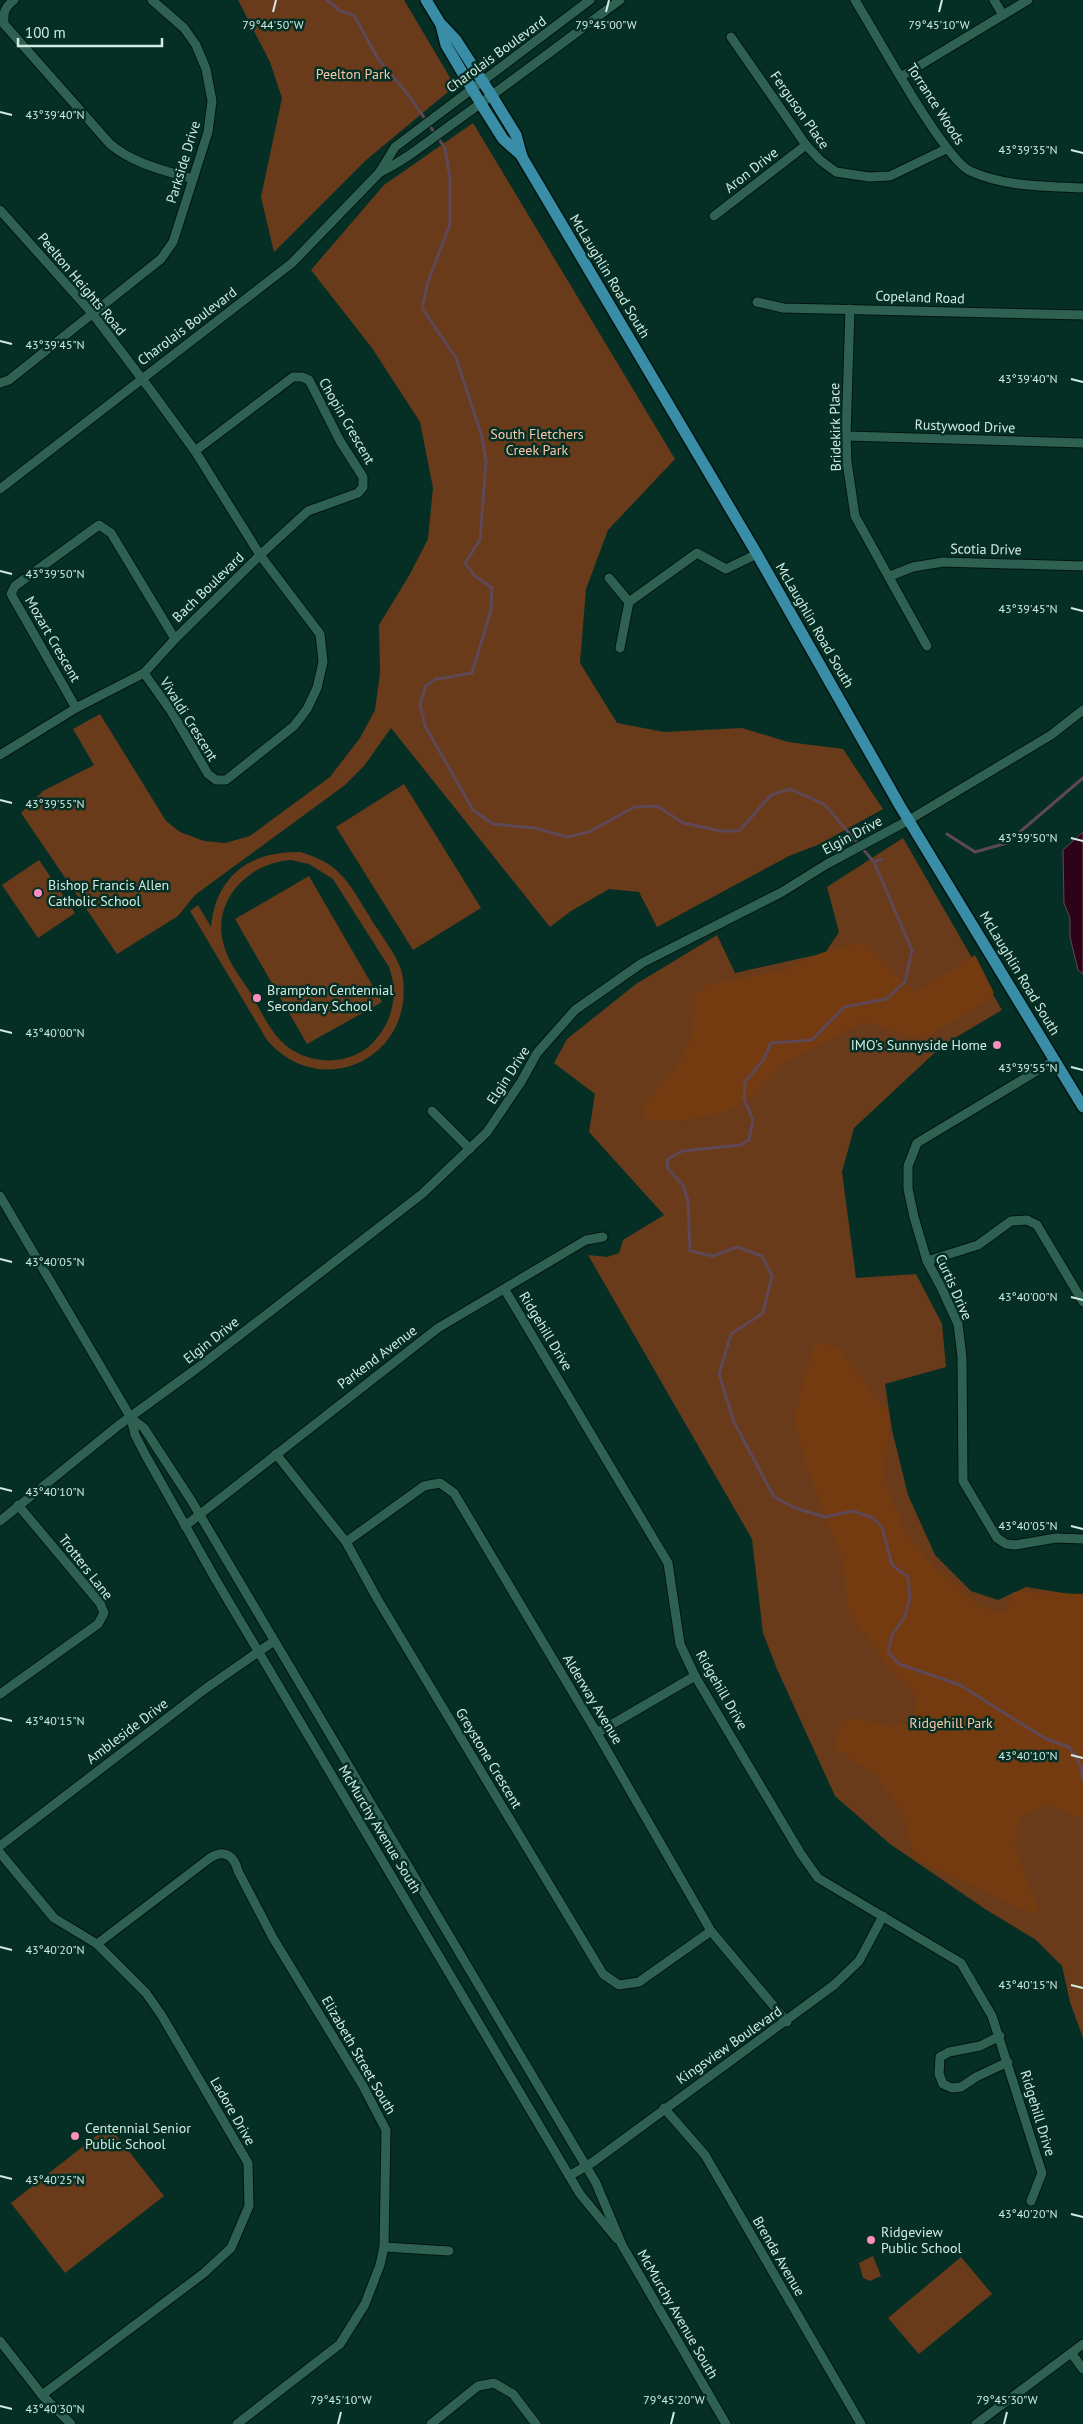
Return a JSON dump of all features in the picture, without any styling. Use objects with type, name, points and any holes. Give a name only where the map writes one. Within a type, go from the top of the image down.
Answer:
[{"type":"main road","name":"McLaughlin Road South","points":[[426,0],[440,23],[456,40],[516,135],[522,157]]},
{"type":"main road","name":"McLaughlin Road South","points":[[440,23],[446,45],[504,139],[522,157],[757,554],[909,820],[1083,1107]]},
{"type":"street","points":[[14,0],[6,6],[3,15],[4,24],[110,144],[138,163],[193,179]]},
{"type":"street","name":"Parkside Drive","points":[[0,384],[9,380],[168,252],[208,132],[212,101],[206,69],[196,45],[184,28],[152,0]]},
{"type":"street","name":"Charolais Boulevard","points":[[0,489],[292,263],[379,173],[395,147],[590,0]]},
{"type":"street","name":"Charolais Boulevard","points":[[379,173],[404,161],[620,0]]},
{"type":"street","name":"Torrance Woods","points":[[855,0],[946,149],[968,170],[992,179],[1025,185],[1083,188]]},
{"type":"street","points":[[994,0],[1003,15]]},
{"type":"street","points":[[902,76],[1028,0]]},
{"type":"street","name":"Ferguson Place","points":[[731,37],[806,145],[820,160],[836,172],[869,177],[890,176],[946,149]]},
{"type":"street","name":"Aron Drive","points":[[714,216],[806,145]]},
{"type":"street","name":"Peelton Heights Road","points":[[0,210],[92,313],[142,378]]},
{"type":"street","name":"Copeland Road","points":[[756,302],[783,308],[1083,315]]},
{"type":"street","name":"Bridekirk Place","points":[[850,309],[846,436],[847,462],[855,516],[890,576],[927,646]]},
{"type":"street","name":"Chopin Crescent","points":[[195,451],[293,377],[302,377],[309,380],[340,442],[363,477],[362,487],[358,493],[308,511],[260,555]]},
{"type":"street","name":"Bach Boulevard","points":[[0,755],[76,708],[144,673],[175,639],[260,555],[195,451],[142,378]]},
{"type":"street","name":"Rustywood Drive","points":[[846,436],[1083,443]]},
{"type":"street","name":"Mozart Crescent","points":[[76,708],[11,594],[15,586],[99,525],[111,533],[175,639]]},
{"type":"street","points":[[620,648],[629,602],[697,553],[726,570],[757,554]]},
{"type":"street","name":"Vivaldi Crescent","points":[[144,673],[171,710],[208,774],[216,780],[226,780],[294,726],[307,709],[318,688],[323,662],[323,646],[320,634],[260,555]]},
{"type":"street","name":"Scotia Drive","points":[[890,576],[913,567],[943,562],[1083,566]]},
{"type":"street","points":[[609,578],[629,602]]},
{"type":"street","name":"Elgin Drive","points":[[0,1521],[18,1505],[422,1194],[487,1132],[521,1082],[537,1053],[575,1010],[642,963],[782,892],[841,856],[909,820],[1051,735],[1083,710]]},
{"type":"street","name":"Curtis Drive","points":[[1055,1060],[918,1143],[908,1166],[908,1189],[926,1261],[941,1287],[958,1324],[962,1357],[963,1481],[997,1538],[1006,1544],[1015,1545],[1056,1538],[1083,1539]]},
{"type":"street","points":[[432,1111],[470,1148]]},
{"type":"street","name":"McMurchy Avenue South","points":[[0,1196],[131,1418],[135,1435],[185,1526],[569,2176],[582,2197],[622,2245]]},
{"type":"street","points":[[926,1261],[978,1245],[1011,1221],[1026,1220],[1036,1225],[1083,1302]]},
{"type":"street","name":"Parkend Avenue","points":[[185,1526],[438,1328],[505,1290],[586,1240],[603,1237]]},
{"type":"street","name":"Ridgehill Drive","points":[[505,1290],[668,1563],[680,1644],[695,1676],[801,1854],[818,1878],[961,1963],[992,2016],[1000,2036],[1042,2173],[1031,2200]]},
{"type":"street","name":"McMurchy Avenue South","points":[[131,1418],[144,1428],[199,1514],[598,2186],[622,2245],[726,2424]]},
{"type":"street","name":"Greystone Crescent","points":[[276,1454],[346,1542],[378,1600],[603,1974],[619,1985],[638,1982],[711,1932]]},
{"type":"street","name":"Alderway Avenue","points":[[346,1542],[424,1486],[440,1483],[454,1493],[597,1733],[711,1932],[787,2022]]},
{"type":"street","name":"Trotters Lane","points":[[0,1694],[98,1624],[104,1613],[100,1603],[18,1505]]},
{"type":"street","name":"Ambleside Drive","points":[[0,1846],[258,1650],[274,1641]]},
{"type":"street","points":[[597,1733],[695,1676]]},
{"type":"street","name":"Ladore Drive","points":[[0,1852],[54,1918],[96,1944],[146,1993],[162,2016],[248,2163],[249,2206],[231,2248],[204,2273],[42,2395]]},
{"type":"street","name":"Elizabeth Street South","points":[[96,1944],[218,1853],[226,1853],[236,1860],[238,1871],[273,1938],[363,2086],[386,2130],[384,2247],[380,2265],[364,2304],[340,2344],[237,2424]]},
{"type":"street","name":"Kingsview Boulevard","points":[[569,2176],[586,2166],[664,2108],[787,2022],[834,1985],[859,1961],[883,1916]]},
{"type":"street","name":"Ridgehill Drive","points":[[1000,2036],[980,2046],[948,2052],[940,2057],[939,2074],[943,2084],[952,2088],[961,2087],[976,2077],[1008,2062]]},
{"type":"street","name":"Brenda Avenue","points":[[664,2108],[709,2161],[862,2424]]},
{"type":"street","points":[[384,2247],[449,2251]]},
{"type":"street","points":[[0,2341],[42,2395],[71,2424]]},
{"type":"street","points":[[976,2424],[1083,2344]]},
{"type":"street","points":[[1072,2354],[1083,2368]]},
{"type":"street","points":[[431,2424],[478,2386],[494,2382],[513,2394],[536,2424]]},
{"type":"green space","name":"Peelton Park","points":[[238,0],[404,0],[455,86],[365,161],[274,252],[261,197],[282,98],[270,62]]},
{"type":"green space","name":"South Fletchers Creek Park","points":[[473,123],[675,459],[608,530],[586,589],[580,663],[617,723],[664,732],[742,728],[788,742],[843,749],[883,809],[820,844],[789,856],[657,927],[639,892],[609,889],[571,911],[550,927],[391,728],[364,766],[345,785],[195,895],[178,916],[117,954],[21,813],[43,791],[94,765],[73,729],[100,714],[166,821],[180,832],[204,841],[225,843],[250,836],[330,777],[360,738],[375,710],[380,673],[379,625],[410,574],[428,539],[433,488],[420,422],[372,348],[311,270],[384,185]]},
{"type":"green space","points":[[404,784],[481,908],[413,950],[336,827]]},
{"type":"green space","name":"Ridgehill Park","points":[[903,838],[1002,1010],[943,1045],[854,1128],[842,1172],[856,1278],[916,1274],[942,1324],[946,1367],[885,1384],[892,1430],[908,1495],[935,1555],[971,1591],[998,1600],[1026,1587],[1083,1596],[1083,2038],[1070,2002],[1062,1966],[1036,1940],[985,1909],[890,1844],[835,1796],[777,1669],[763,1633],[752,1539],[588,1255],[607,1257],[619,1253],[623,1240],[664,1215],[589,1132],[595,1094],[554,1063],[567,1039],[636,984],[717,935],[735,973],[825,953],[839,932],[827,887]]},
{"type":"green space","points":[[300,852],[313,856],[333,867],[341,874],[348,882],[400,966],[403,1002],[395,1027],[381,1048],[361,1062],[338,1069],[314,1068],[289,1059],[267,1040],[190,911],[198,905],[211,927],[214,909],[228,881],[251,862],[266,856]],"holes":[[[291,860],[309,864],[333,879],[389,967],[392,976],[393,1004],[383,1030],[367,1048],[356,1055],[343,1059],[316,1059],[302,1055],[290,1049],[280,1040],[268,1024],[230,961],[221,932],[222,917],[227,902],[235,889],[246,878],[259,869],[275,863]]]},
{"type":"green space","points":[[39,860],[75,913],[38,938],[2,885]]},
{"type":"green space","points":[[309,876],[382,1002],[307,1044],[235,919]]},
{"type":"green space","points":[[863,942],[915,993],[975,955],[994,993],[986,1002],[923,1039],[863,1022],[780,1065],[754,1093],[731,1110],[690,1120],[647,1121],[641,1108],[674,1070],[689,1044],[693,1030],[693,994],[710,984],[784,970],[821,953]]},
{"type":"green space","points":[[815,1343],[837,1347],[890,1416],[884,1478],[903,1528],[932,1565],[979,1606],[1006,1614],[1013,1592],[1083,1594],[1083,1819],[1049,1805],[1021,1816],[1014,1846],[1038,1909],[1035,1915],[915,1859],[903,1814],[874,1773],[834,1748],[843,1719],[861,1719],[891,1727],[913,1722],[917,1696],[887,1666],[847,1608],[844,1564],[807,1467],[795,1420],[800,1393]]},
{"type":"green space","points":[[109,2126],[164,2196],[65,2273],[11,2203]]},
{"type":"green space","points":[[873,2256],[881,2276],[870,2281],[863,2278],[859,2263]]},
{"type":"green space","points":[[961,2257],[992,2294],[919,2354],[888,2318]]},
{"type":"shaded area","points":[[1083,832],[1083,974],[1078,970],[1070,937],[1070,918],[1064,903],[1063,850]]},
{"type":"waterway","points":[[327,0],[340,11],[354,15],[378,59],[410,97],[445,148],[450,178],[450,224],[428,282],[422,308],[456,358],[482,437],[486,462],[480,540],[465,563],[475,576],[492,588],[491,610],[472,673],[437,679]]},
{"type":"waterway","points":[[437,678],[426,686],[420,704],[425,726],[473,810],[493,824],[535,828],[567,837],[589,832],[634,807],[657,806],[683,823],[721,831],[739,831],[771,795],[790,789],[824,804],[874,862],[912,950],[905,982],[886,999],[844,1007],[812,1040],[771,1043],[764,1059],[745,1082],[744,1099],[753,1120],[749,1140],[741,1145],[682,1151],[668,1159],[667,1168],[683,1185],[688,1201],[690,1251],[713,1256],[737,1247],[762,1256],[772,1276],[763,1313],[731,1334],[719,1374],[734,1422],[774,1497],[795,1508],[825,1517],[853,1511],[873,1518],[882,1527],[892,1565],[908,1577],[910,1598],[905,1616],[892,1635],[888,1652],[899,1664],[960,1685],[1046,1739],[1069,1747],[1081,1766],[1083,1780]]},
{"type":"waterway","points":[[947,834],[975,852],[1007,843],[1083,778]]},
{"type":"waterway","points":[[874,862],[882,859]]},
{"type":"place","name":"Bishop Francis Allen Catholic School","points":[[38,893]]},
{"type":"place","name":"Brampton Centennial Secondary School","points":[[257,998]]},
{"type":"place","name":"IMO's Sunnyside Home","points":[[997,1045]]},
{"type":"place","name":"Centennial Senior Public School","points":[[75,2136]]},
{"type":"place","name":"Ridgeview Public School","points":[[871,2240]]}]
